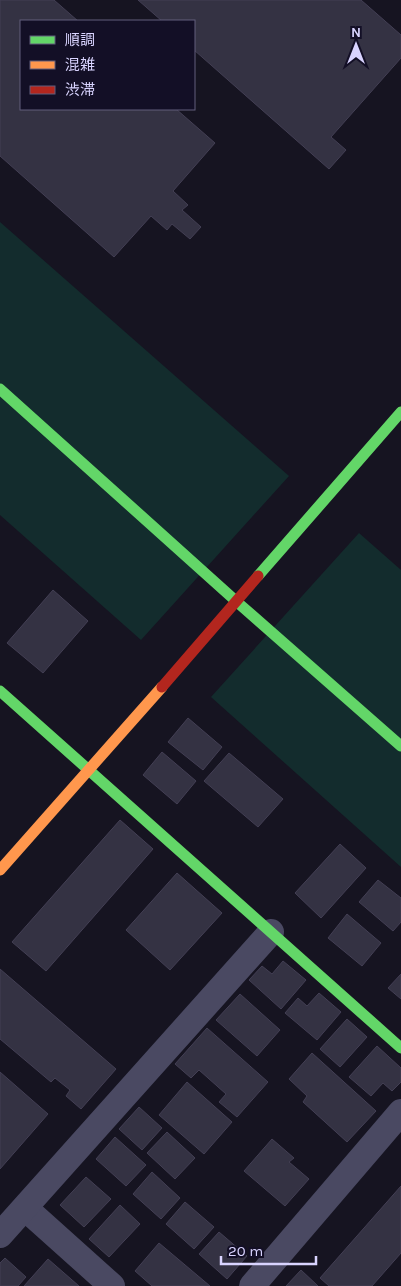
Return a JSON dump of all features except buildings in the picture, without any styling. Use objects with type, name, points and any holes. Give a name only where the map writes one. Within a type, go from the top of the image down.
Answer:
[{"type":"street","points":[[0,389],[401,746]]},
{"type":"street","points":[[0,870],[237,602],[401,412]]},
{"type":"street","points":[[0,691],[401,1048]]},
{"type":"street","points":[[0,1236],[270,932]]},
{"type":"street","points":[[252,1286],[401,1112]]},
{"type":"street","points":[[25,1208],[112,1286]]},
{"type":"green space","points":[[0,222],[289,476],[141,640],[0,515]]},
{"type":"green space","points":[[359,533],[401,570],[401,867],[211,697]]},
{"type":"traffic: fast","points":[[0,389],[401,746]]},
{"type":"traffic: fast","points":[[258,576],[401,412]]},
{"type":"traffic: fast","points":[[0,691],[401,1048]]},
{"type":"traffic: slow","points":[[0,870],[162,687]]},
{"type":"traffic: jam","points":[[162,687],[258,576]]}]
